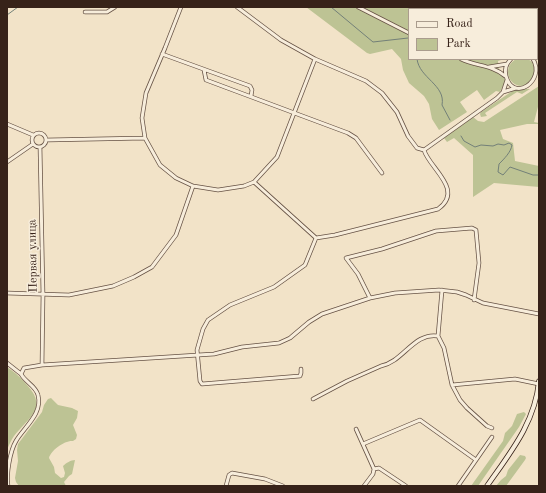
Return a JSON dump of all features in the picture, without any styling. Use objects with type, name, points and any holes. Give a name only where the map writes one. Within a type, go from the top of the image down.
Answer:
[{"type":"main road","points":[[486,486],[510,454],[528,423],[535,406],[539,382]]},
{"type":"street","points":[[85,12],[106,12],[115,7]]},
{"type":"street","points":[[181,7],[146,93],[142,118],[145,138],[160,165],[176,178],[193,186],[218,190],[244,186],[254,182],[277,157],[315,59]]},
{"type":"street","points":[[237,7],[281,40],[315,59],[366,81],[382,93],[397,112],[408,136],[417,148],[424,150]]},
{"type":"street","points":[[358,7],[408,32]]},
{"type":"street","points":[[162,54],[250,86],[252,90],[251,96]]},
{"type":"street","points":[[464,60],[499,70],[507,78],[511,85],[517,88]]},
{"type":"street","points":[[503,92],[507,78],[505,70],[510,60]]},
{"type":"street","points":[[488,68],[507,64]]},
{"type":"street","points":[[533,85],[538,77],[538,66]]},
{"type":"street","points":[[204,70],[206,80],[348,133],[356,138],[382,173]]},
{"type":"street","points":[[424,150],[486,106],[503,92],[517,88],[524,88],[537,82]]},
{"type":"street","points":[[7,124],[33,136]]},
{"type":"street","points":[[33,144],[33,136],[38,132],[43,133],[47,140]]},
{"type":"street","points":[[47,140],[145,138]]},
{"type":"street","points":[[33,144],[40,147],[45,145],[47,140]]},
{"type":"street","points":[[7,162],[33,144]]},
{"type":"street","name":"Первая улица","points":[[40,147],[43,295],[42,365]]},
{"type":"street","points":[[316,238],[335,235],[438,209],[444,204],[448,196],[446,184],[441,175],[426,157],[424,150]]},
{"type":"street","points":[[254,182],[316,238]]},
{"type":"street","points":[[7,293],[69,295],[98,290],[134,278],[152,267],[176,235],[193,186]]},
{"type":"street","points":[[370,298],[358,274],[346,258],[382,249],[436,231],[472,228],[476,230],[479,263],[474,300]]},
{"type":"street","points":[[301,370],[300,376],[202,384],[200,381],[197,356],[203,329],[208,320],[230,305],[274,287],[305,265],[316,238]]},
{"type":"street","points":[[442,290],[438,336],[444,348],[452,385],[460,400],[487,426],[492,428]]},
{"type":"street","points":[[21,374],[21,371],[24,368],[42,365],[197,356],[218,354],[242,347],[279,343],[290,338],[309,322],[322,314],[370,298],[395,293],[442,290],[460,293],[483,304],[539,314]]},
{"type":"street","points":[[313,398],[347,381],[387,365],[425,336],[438,336]]},
{"type":"street","points":[[7,363],[21,374],[38,394],[37,411],[20,434],[13,447],[7,479],[8,486]]},
{"type":"street","points":[[452,385],[515,379],[539,382]]},
{"type":"street","points":[[363,444],[420,420],[476,460]]},
{"type":"street","points":[[356,429],[374,469],[373,474],[364,486]]},
{"type":"street","points":[[458,486],[492,437]]},
{"type":"street","points":[[374,469],[379,468],[406,486]]},
{"type":"street","points":[[226,486],[229,474],[232,473],[264,479],[284,486]]},
{"type":"green space","points":[[306,7],[520,8],[408,8],[408,60],[501,60],[498,61],[499,72],[506,80],[500,92],[496,91],[484,100],[477,90],[460,102],[467,112],[439,130],[432,119],[429,104],[424,96],[409,83],[403,70],[401,59],[392,49],[370,54]]},
{"type":"green space","points":[[515,60],[529,60],[535,67],[535,77],[532,82],[527,85],[517,85],[512,82],[509,77],[509,67]]},
{"type":"green space","points":[[539,86],[539,103],[534,122],[539,124],[527,124],[500,130],[503,139],[513,143],[515,161],[539,166],[539,187],[494,183],[473,197],[473,155],[454,138],[447,142],[444,138],[473,117],[478,121],[484,122]]},
{"type":"green space","points":[[517,89],[530,89],[522,94],[517,92],[485,113],[487,116],[481,117],[481,112]]},
{"type":"green space","points":[[7,367],[28,386],[34,394],[36,407],[34,413],[14,436],[7,450]]},
{"type":"green space","points":[[51,398],[58,405],[78,411],[77,418],[73,425],[77,435],[76,439],[59,446],[52,452],[49,458],[54,467],[55,473],[61,478],[64,477],[65,473],[63,466],[75,460],[72,474],[64,482],[66,486],[19,486],[15,478],[18,461],[18,444],[42,412],[48,399]]},
{"type":"green space","points":[[524,412],[526,414],[519,427],[478,486],[471,486],[503,441],[505,433],[512,426],[517,414]]},
{"type":"green space","points":[[520,455],[525,456],[526,458],[506,486],[496,486],[506,476],[508,470]]},
{"type":"waterway","points":[[7,15],[18,7]]},
{"type":"waterway","points":[[331,7],[373,42],[408,38]]},
{"type":"waterway","points":[[417,60],[422,71],[440,92],[442,105],[450,120]]},
{"type":"waterway","points":[[461,136],[464,141],[475,147],[481,145],[504,145],[509,143],[512,145],[509,153],[499,164],[498,172],[503,175],[510,167],[533,175],[539,175]]}]
